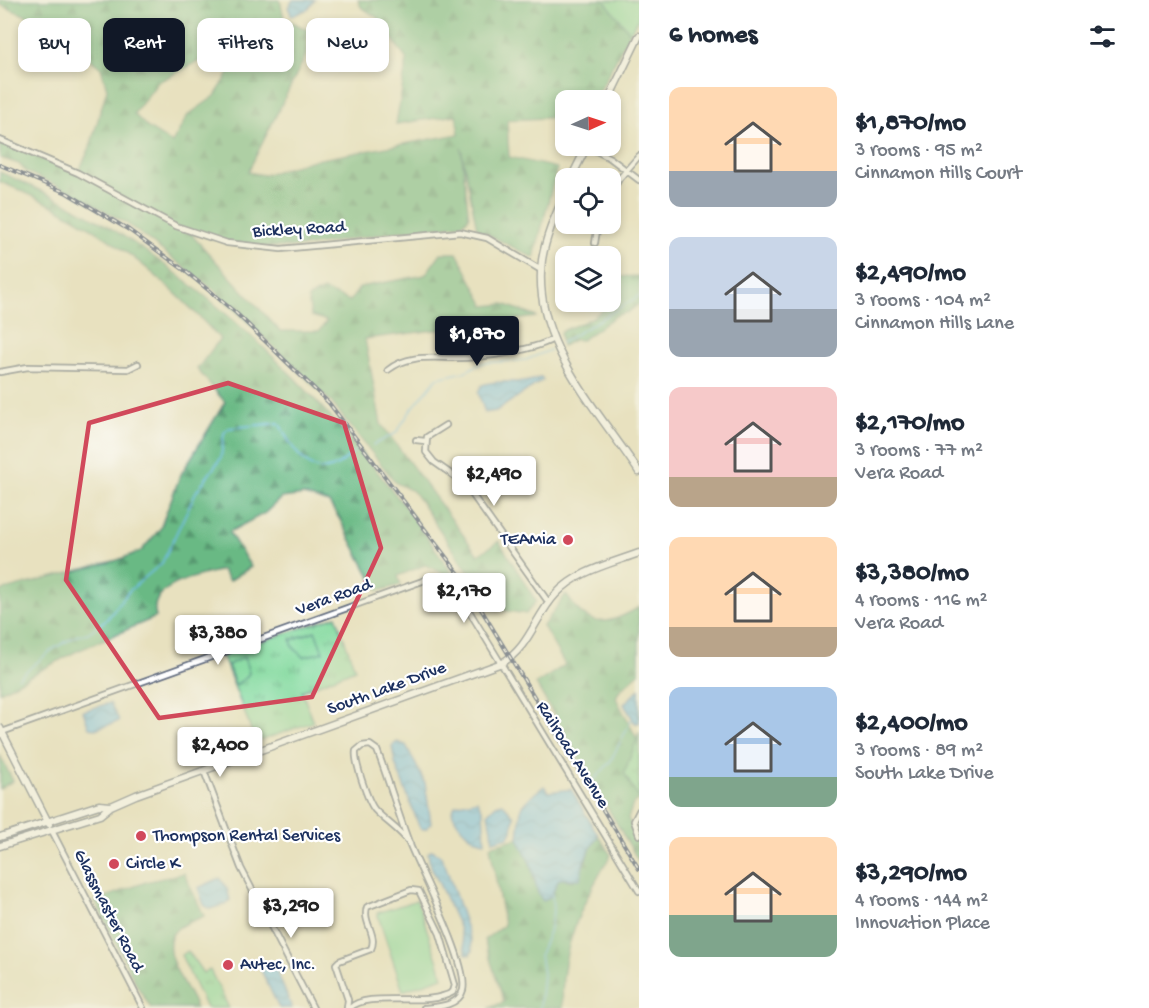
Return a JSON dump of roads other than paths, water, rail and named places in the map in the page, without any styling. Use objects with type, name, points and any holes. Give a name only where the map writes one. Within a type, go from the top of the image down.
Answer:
[{"type":"main road","points":[[613,90],[639,36]]},
{"type":"main road","points":[[555,217],[548,233],[541,270],[543,300],[553,339],[570,371],[639,472]]},
{"type":"main road","name":"South Lake Drive","points":[[0,846],[99,805],[111,806],[502,663],[525,644],[549,603],[563,587],[582,574],[639,553]]},
{"type":"main road","points":[[1,730],[50,826]]},
{"type":"main road","name":"South Lake Drive","points":[[0,837],[50,826]]},
{"type":"street","name":"Bickley Road","points":[[0,140],[78,173],[176,226],[220,242],[281,249],[460,232],[487,238],[541,270]]},
{"type":"street","points":[[603,156],[639,180]]},
{"type":"street","points":[[621,179],[639,156]]},
{"type":"street","points":[[595,243],[596,234]]},
{"type":"street","points":[[388,370],[402,361],[434,356],[457,358],[513,351],[545,344],[553,339]]},
{"type":"street","points":[[0,372],[28,367],[128,369],[138,364]]},
{"type":"street","points":[[446,424],[430,434],[425,441],[428,455],[464,483],[549,603]]},
{"type":"street","points":[[416,440],[425,441]]},
{"type":"street","name":"Vera Road","points":[[1,730],[428,579],[442,579],[452,583],[502,663]]},
{"type":"street","name":"Railroad Avenue","points":[[502,663],[539,730],[578,788],[639,891]]},
{"type":"street","points":[[410,844],[402,833],[372,805],[355,759],[356,751],[362,746],[370,745],[377,750],[410,844],[448,929],[464,985],[462,993],[455,1001],[424,1008]]},
{"type":"street","points":[[204,771],[238,862],[313,1008]]},
{"type":"street","points":[[639,811],[634,818],[639,835]]},
{"type":"street","name":"Glassmaster Road","points":[[50,826],[143,1008]]},
{"type":"street","points":[[411,890],[419,891],[440,934],[455,985],[453,992],[432,1000],[362,1001],[348,1008],[348,1000],[336,964],[371,949],[373,940],[366,915],[367,907],[411,890]]},
{"type":"water","points":[[293,0],[315,0],[308,9],[292,16],[288,7]]},
{"type":"water","points":[[541,377],[543,380],[496,411],[485,413],[478,392],[482,385],[527,381]]},
{"type":"water","points":[[639,689],[639,723],[635,723],[624,704]]},
{"type":"water","points":[[110,703],[119,720],[95,729],[89,728],[83,711]]},
{"type":"water","points":[[397,742],[406,745],[425,783],[431,823],[426,829],[421,829],[419,826],[395,763],[392,746]]},
{"type":"water","points":[[544,786],[548,792],[571,789],[598,835],[584,860],[580,879],[559,879],[551,896],[543,901],[538,893],[531,865],[518,838],[521,809],[529,798]]},
{"type":"water","points":[[477,800],[483,811],[485,842],[465,832],[452,812],[455,805]]},
{"type":"water","points":[[502,803],[514,816],[512,831],[508,837],[493,841],[488,813],[496,805]]},
{"type":"water","points":[[432,850],[440,855],[445,864],[471,941],[470,955],[466,954],[459,927],[430,864],[428,853]]},
{"type":"water","points":[[220,878],[227,888],[230,900],[226,904],[210,909],[204,905],[198,888]]},
{"type":"water","points":[[273,962],[292,1008],[279,1008],[260,968]]},
{"type":"waterway","points":[[561,343],[639,296]]},
{"type":"waterway","points":[[373,445],[396,433],[437,378],[464,372],[482,363],[526,360],[550,350]]},
{"type":"waterway","points":[[18,678],[53,649],[76,636],[88,633],[107,619],[129,591],[162,563],[196,492],[221,458],[224,433],[229,428],[279,423],[299,455],[314,467],[322,469],[339,465],[358,449]]},
{"type":"waterway","points":[[593,781],[610,762],[632,719]]},
{"type":"waterway","points":[[540,1008],[543,974],[540,954],[549,932],[553,912],[552,894]]},
{"type":"railway","points":[[0,165],[67,193],[129,230],[184,270],[236,313],[329,403],[462,578],[639,869]]},
{"type":"place","name":"TEAMia","points":[[568,540]]},
{"type":"place","name":"Thompson Rental Services","points":[[141,836]]},
{"type":"place","name":"Circle K","points":[[114,864]]},
{"type":"place","name":"Avtec, Inc.","points":[[228,965]]}]
